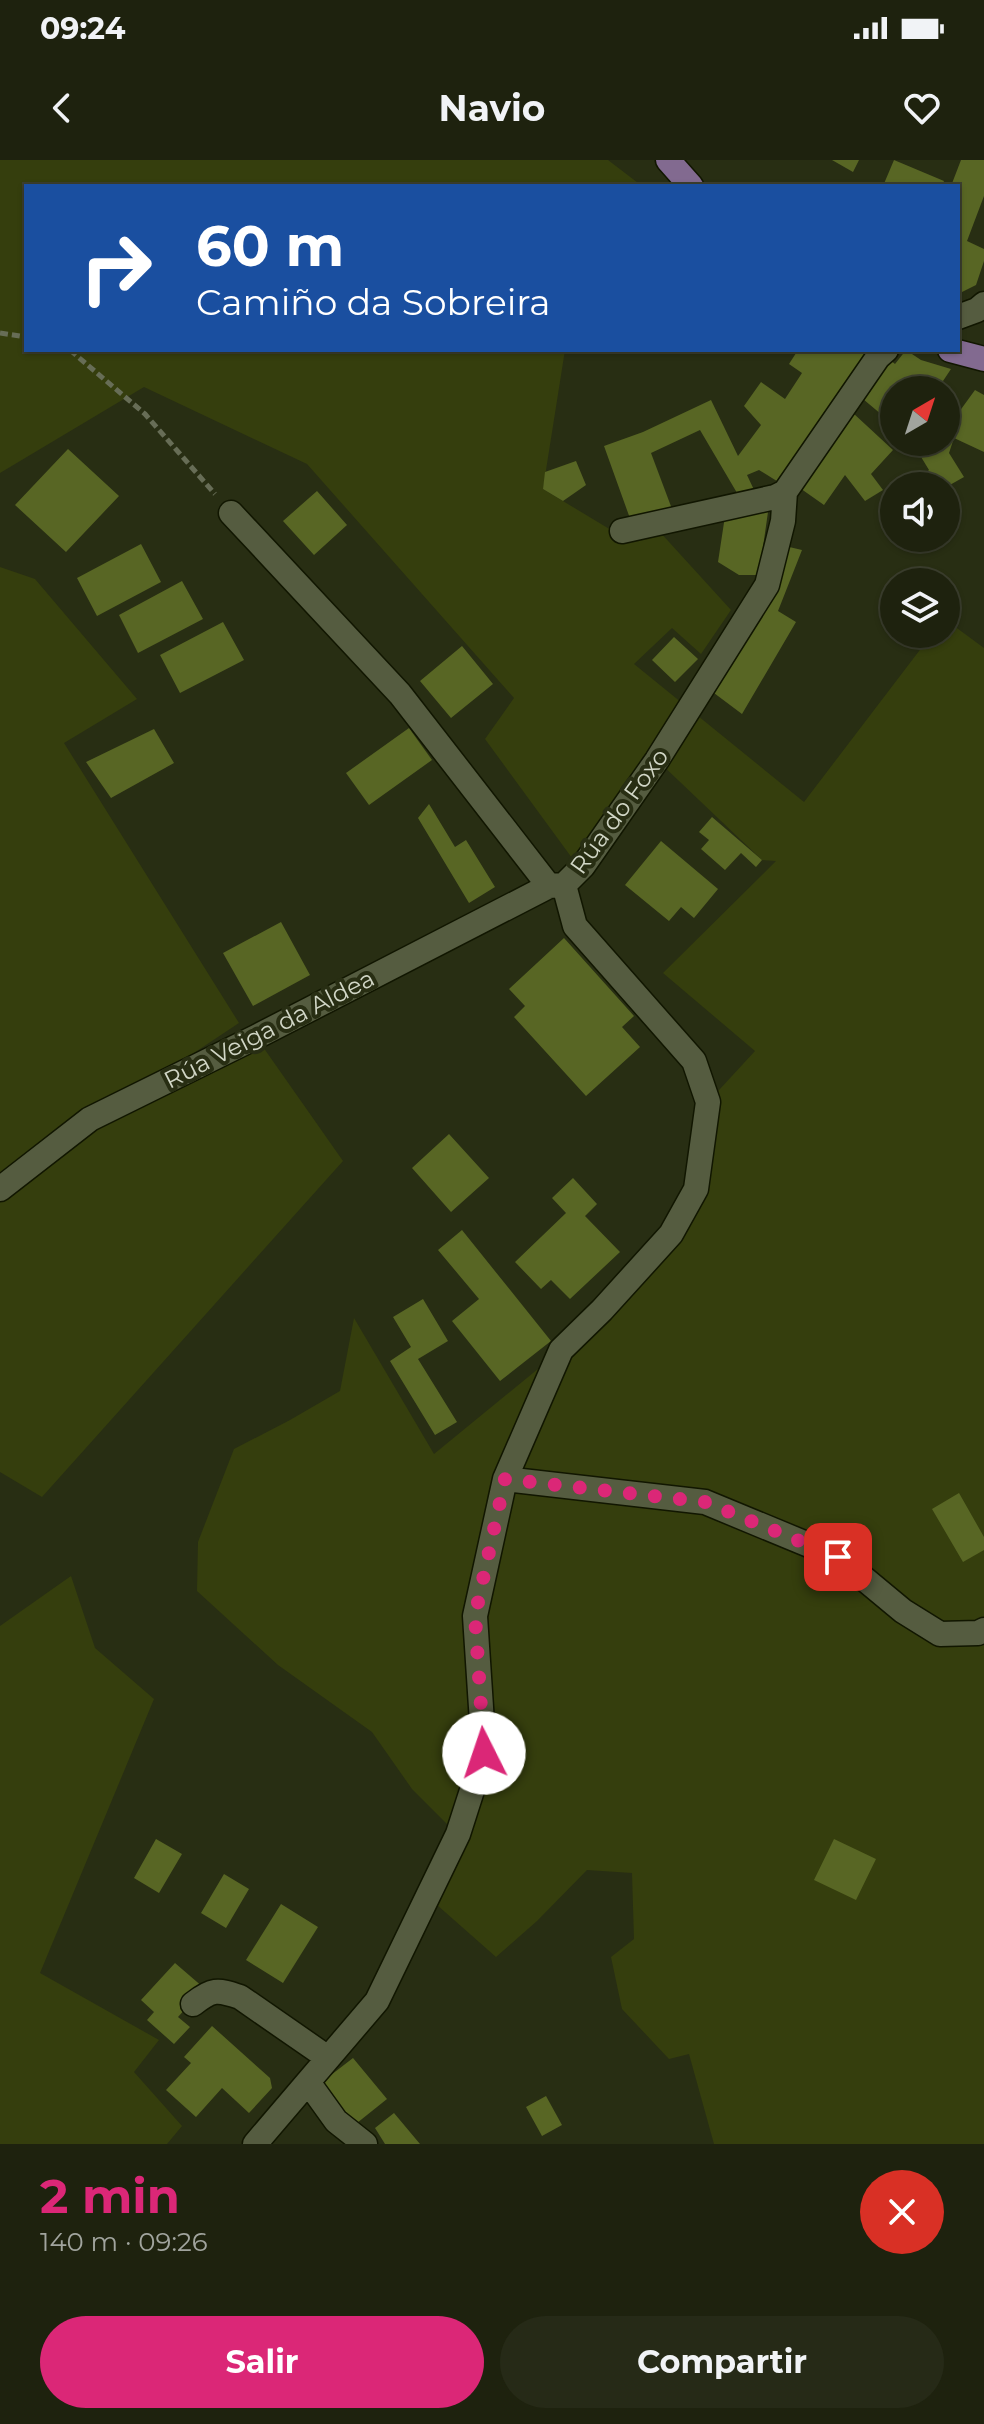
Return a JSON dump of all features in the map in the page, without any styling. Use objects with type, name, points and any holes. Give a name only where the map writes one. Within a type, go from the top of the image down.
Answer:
[{"type":"main road","points":[[668,160],[689,184]]},
{"type":"main road","points":[[958,352],[984,359]]},
{"type":"street","points":[[960,316],[984,304]]},
{"type":"street","name":"Rúa do Foxo","points":[[255,2144],[377,2001],[458,1834],[484,1753],[475,1616],[505,1479],[561,1350],[671,1234],[696,1189],[708,1102],[694,1061],[575,926],[557,886],[583,866],[657,760],[767,585],[783,521],[785,492],[884,352]]},
{"type":"street","points":[[622,531],[775,497],[785,492]]},
{"type":"street","points":[[231,513],[400,694],[557,886]]},
{"type":"street","name":"Rúa Veiga da Aldea","points":[[0,1189],[90,1119],[557,886]]},
{"type":"street","points":[[505,1479],[705,1502],[838,1557],[903,1611],[940,1634],[978,1633],[984,1630]]},
{"type":"street","points":[[193,2004],[210,1992],[224,1991],[240,1997],[328,2058]]},
{"type":"street","points":[[308,2082],[336,2121],[365,2144]]},
{"type":"path","points":[[0,333],[24,337]]},
{"type":"path","points":[[72,352],[145,414],[231,513]]},
{"type":"green space","points":[[0,160],[608,160],[639,184],[24,184],[24,352],[565,352],[543,489],[626,539],[659,531],[731,610],[701,654],[672,628],[634,664],[804,802],[921,648],[960,648],[960,630],[984,648],[984,2144],[714,2144],[689,2054],[669,2059],[622,2009],[611,1957],[634,1939],[632,1873],[587,1870],[496,1957],[428,1897],[457,1834],[412,1789],[372,1732],[278,1665],[197,1591],[198,1542],[234,1449],[340,1391],[354,1318],[434,1454],[561,1350],[671,1234],[708,1102],[755,1051],[663,973],[776,861],[762,860],[658,761],[572,858],[485,739],[514,698],[307,464],[144,387],[0,473]]},
{"type":"green space","points":[[0,567],[35,579],[137,699],[64,743],[239,1023],[120,1102],[256,1037],[343,1161],[42,1497],[0,1472]]},
{"type":"green space","points":[[71,1576],[95,1648],[154,1699],[40,1973],[159,2040],[134,2072],[182,2126],[167,2144],[0,2144],[0,1626]]},
{"type":"building","points":[[832,160],[859,160],[853,172]]},
{"type":"building","points":[[894,160],[944,181],[943,184],[884,184]]},
{"type":"building","points":[[961,160],[984,160],[984,196],[967,241],[984,249],[984,261],[976,285],[960,293],[960,184],[952,184]]},
{"type":"building","points":[[797,352],[864,352],[867,361],[780,483],[759,470],[747,475],[755,492],[740,498],[700,430],[651,453],[672,509],[632,524],[604,446],[643,432],[711,400],[738,456],[761,425],[744,406],[761,382],[785,399],[802,373],[789,364]]},
{"type":"building","points":[[904,352],[909,352],[921,360],[951,369],[946,376],[880,376],[880,413],[863,399],[890,360],[895,364]]},
{"type":"building","points":[[975,390],[984,395],[984,452],[960,441],[960,411]]},
{"type":"building","points":[[853,413],[880,438],[880,456],[888,456],[871,474],[880,486],[880,492],[865,501],[845,475],[824,505],[797,486]]},
{"type":"building","points":[[68,449],[119,496],[66,552],[15,505]]},
{"type":"building","points":[[920,456],[951,456],[964,477],[960,479],[960,472],[927,472],[929,470]]},
{"type":"building","points":[[576,461],[586,485],[563,501],[543,489],[545,472]]},
{"type":"building","points":[[317,491],[347,525],[314,555],[283,521]]},
{"type":"building","points":[[769,505],[759,575],[739,575],[718,562],[725,516],[743,518],[746,509]]},
{"type":"building","points":[[141,544],[161,582],[97,616],[77,578]]},
{"type":"building","points":[[785,546],[802,550],[778,611],[796,622],[742,714],[714,693],[776,588]]},
{"type":"building","points":[[182,581],[203,619],[138,653],[119,615]]},
{"type":"building","points":[[223,622],[244,660],[180,693],[160,655]]},
{"type":"building","points":[[674,637],[698,659],[675,682],[652,660]]},
{"type":"building","points":[[462,646],[493,684],[451,718],[420,681]]},
{"type":"building","points":[[409,728],[432,760],[369,805],[346,773]]},
{"type":"building","points":[[154,729],[174,763],[111,798],[86,762]]},
{"type":"building","points":[[429,804],[455,847],[466,840],[495,887],[469,903],[418,818]]},
{"type":"building","points":[[712,817],[762,860],[756,867],[741,853],[725,870],[701,849],[709,840],[699,832]]},
{"type":"building","points":[[661,841],[718,889],[694,918],[681,907],[669,921],[625,885]]},
{"type":"building","points":[[281,922],[310,975],[253,1006],[223,953]]},
{"type":"building","points":[[564,938],[634,1016],[622,1027],[640,1047],[586,1096],[514,1017],[525,1006],[509,989]]},
{"type":"building","points":[[449,1134],[489,1178],[451,1212],[412,1168]]},
{"type":"building","points":[[573,1178],[597,1204],[585,1216],[620,1252],[570,1299],[551,1280],[541,1289],[515,1262],[566,1213],[552,1198]]},
{"type":"building","points":[[462,1230],[551,1341],[500,1381],[452,1321],[479,1299],[438,1250]]},
{"type":"building","points":[[423,1299],[448,1341],[418,1359],[457,1422],[435,1435],[390,1361],[411,1347],[393,1317]]},
{"type":"building","points":[[959,1493],[984,1537],[984,1550],[963,1562],[932,1509]]},
{"type":"building","points":[[156,1839],[182,1854],[159,1893],[134,1878]]},
{"type":"building","points":[[834,1839],[876,1859],[856,1900],[814,1880]]},
{"type":"building","points":[[224,1874],[249,1889],[226,1928],[201,1913]]},
{"type":"building","points":[[281,1904],[318,1927],[283,1983],[246,1960]]},
{"type":"building","points":[[175,1963],[204,1988],[178,2017],[190,2027],[174,2044],[147,2020],[154,2012],[141,2000]]},
{"type":"building","points":[[212,2026],[270,2078],[272,2088],[249,2113],[222,2088],[196,2117],[166,2090],[191,2063],[184,2057]]},
{"type":"building","points":[[353,2058],[387,2099],[352,2127],[318,2085]]},
{"type":"building","points":[[546,2096],[562,2125],[542,2136],[526,2107]]},
{"type":"building","points":[[394,2113],[420,2144],[385,2144],[375,2128]]},
{"type":"route","points":[[484,1753],[475,1616],[505,1479],[705,1502],[838,1557]]}]
